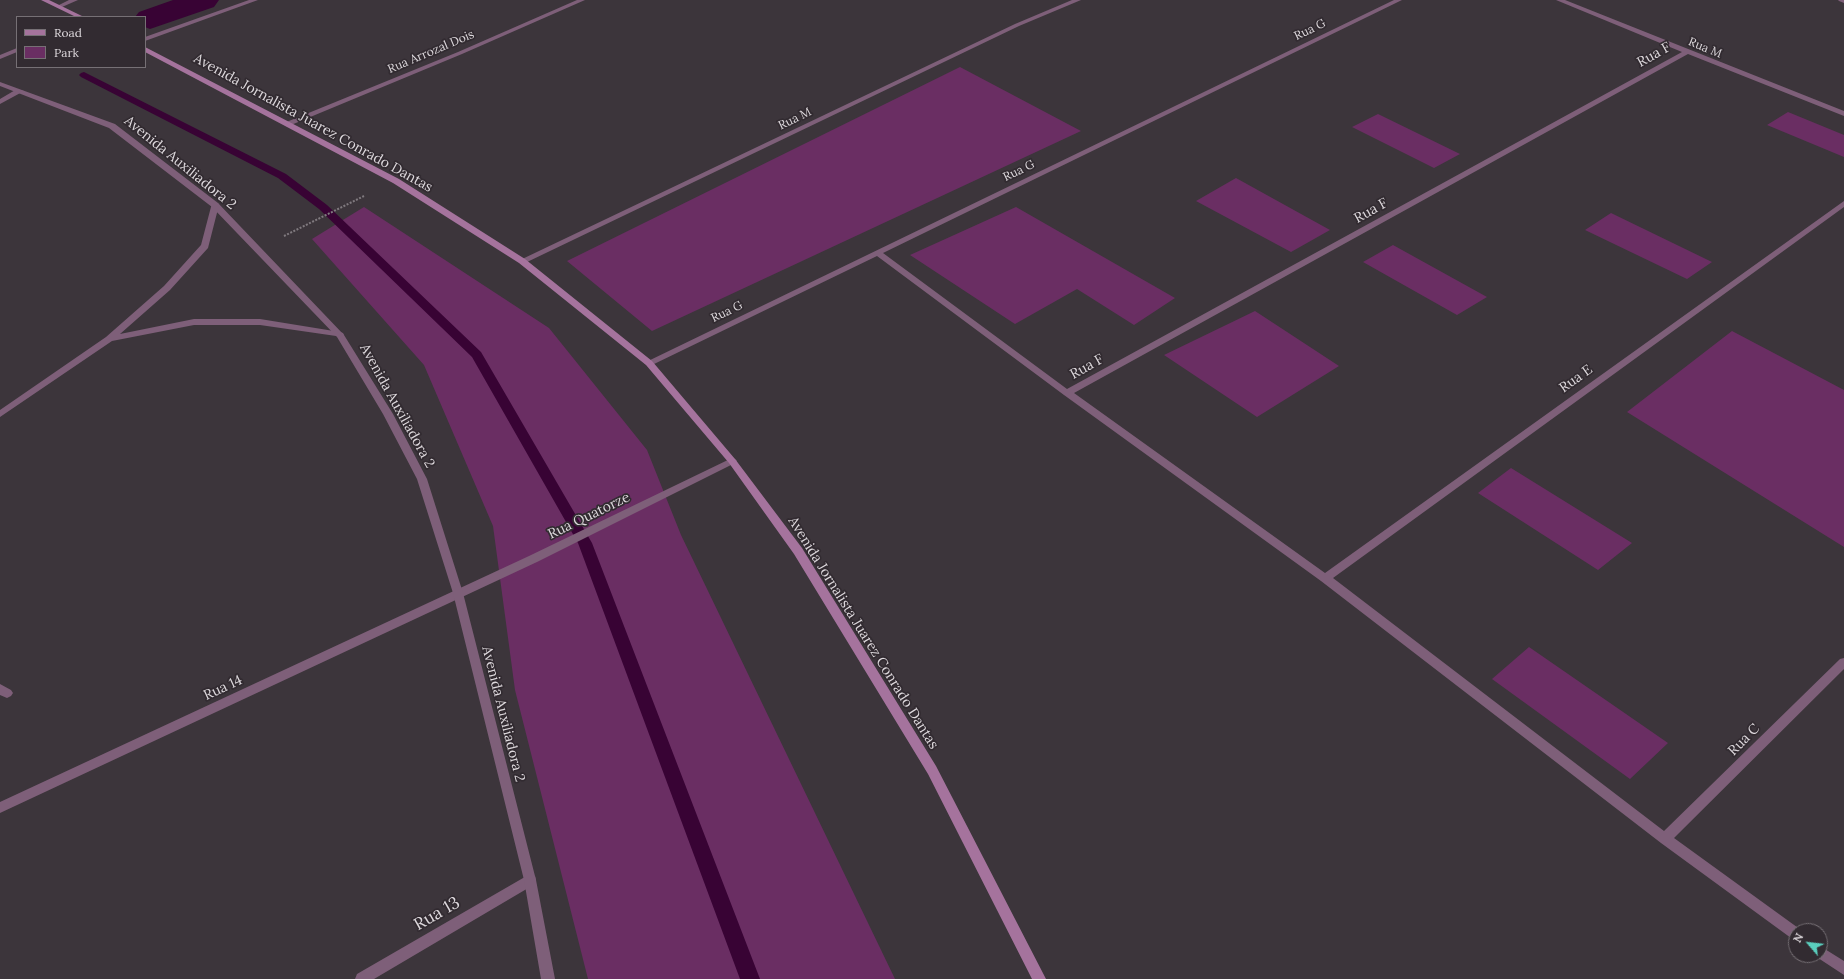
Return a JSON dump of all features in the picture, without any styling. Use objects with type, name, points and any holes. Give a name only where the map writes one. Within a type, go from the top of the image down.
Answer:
[{"type":"main road","points":[[44,0],[79,16]]},
{"type":"main road","name":"Avenida Jornalista Juarez Conrado Dantas","points":[[146,50],[396,181],[522,261],[649,363],[732,461],[798,550],[932,770],[1039,979]]},
{"type":"street","points":[[60,6],[75,0]]},
{"type":"street","points":[[146,39],[255,0]]},
{"type":"street","name":"Rua Arrozal Dois","points":[[288,123],[460,53],[582,0]]},
{"type":"street","name":"Rua M","points":[[522,261],[1017,25],[1078,0]]},
{"type":"street","name":"Rua G","points":[[649,363],[1398,0]]},
{"type":"street","name":"Rua M","points":[[1559,0],[1844,114]]},
{"type":"street","points":[[0,57],[16,50]]},
{"type":"street","name":"Rua F","points":[[1067,393],[1686,52]]},
{"type":"street","name":"Avenida Auxiliadora 2","points":[[0,84],[112,126],[214,205],[340,336],[388,414],[422,479],[458,593],[530,880],[548,979]]},
{"type":"street","points":[[0,102],[20,91]]},
{"type":"street","name":"Rua E","points":[[1325,578],[1844,203]]},
{"type":"street","points":[[0,414],[109,339],[167,288],[206,246],[214,205]]},
{"type":"street","points":[[878,253],[1067,393],[1325,578],[1665,839],[1788,928]]},
{"type":"street","points":[[109,339],[194,322],[260,322],[340,336]]},
{"type":"street","name":"Rua Quatorze","points":[[458,593],[533,559],[732,461]]},
{"type":"street","name":"Rua 14","points":[[0,808],[458,593]]},
{"type":"street","name":"Rua C","points":[[1665,839],[1844,662]]},
{"type":"street","name":"Rua 13","points":[[362,979],[530,880]]},
{"type":"street","points":[[1828,958],[1844,969]]},
{"type":"path","points":[[286,235],[356,200]]},
{"type":"green space","points":[[960,67],[1081,131],[652,331],[567,261]]},
{"type":"green space","points":[[1788,112],[1844,135],[1844,157],[1767,125]]},
{"type":"green space","points":[[1378,114],[1460,154],[1434,168],[1352,127]]},
{"type":"green space","points":[[1236,178],[1330,230],[1291,252],[1196,201]]},
{"type":"green space","points":[[364,207],[549,328],[647,450],[681,535],[895,979],[588,979],[515,690],[493,526],[424,365],[312,239]]},
{"type":"green space","points":[[1016,207],[1175,298],[1134,325],[1077,289],[1015,324],[910,255]]},
{"type":"green space","points":[[1611,213],[1712,262],[1687,279],[1585,230]]},
{"type":"green space","points":[[1393,245],[1487,297],[1457,315],[1363,262]]},
{"type":"green space","points":[[1255,311],[1339,366],[1257,417],[1164,355]]},
{"type":"green space","points":[[1732,331],[1844,390],[1844,547],[1627,412]]},
{"type":"green space","points":[[1511,468],[1632,543],[1598,570],[1478,493]]},
{"type":"green space","points":[[1529,647],[1668,743],[1630,779],[1492,679]]},
{"type":"waterway","points":[[150,19],[203,0]]},
{"type":"waterway","points":[[84,75],[282,176],[323,207],[477,355],[585,543],[750,979]]}]
